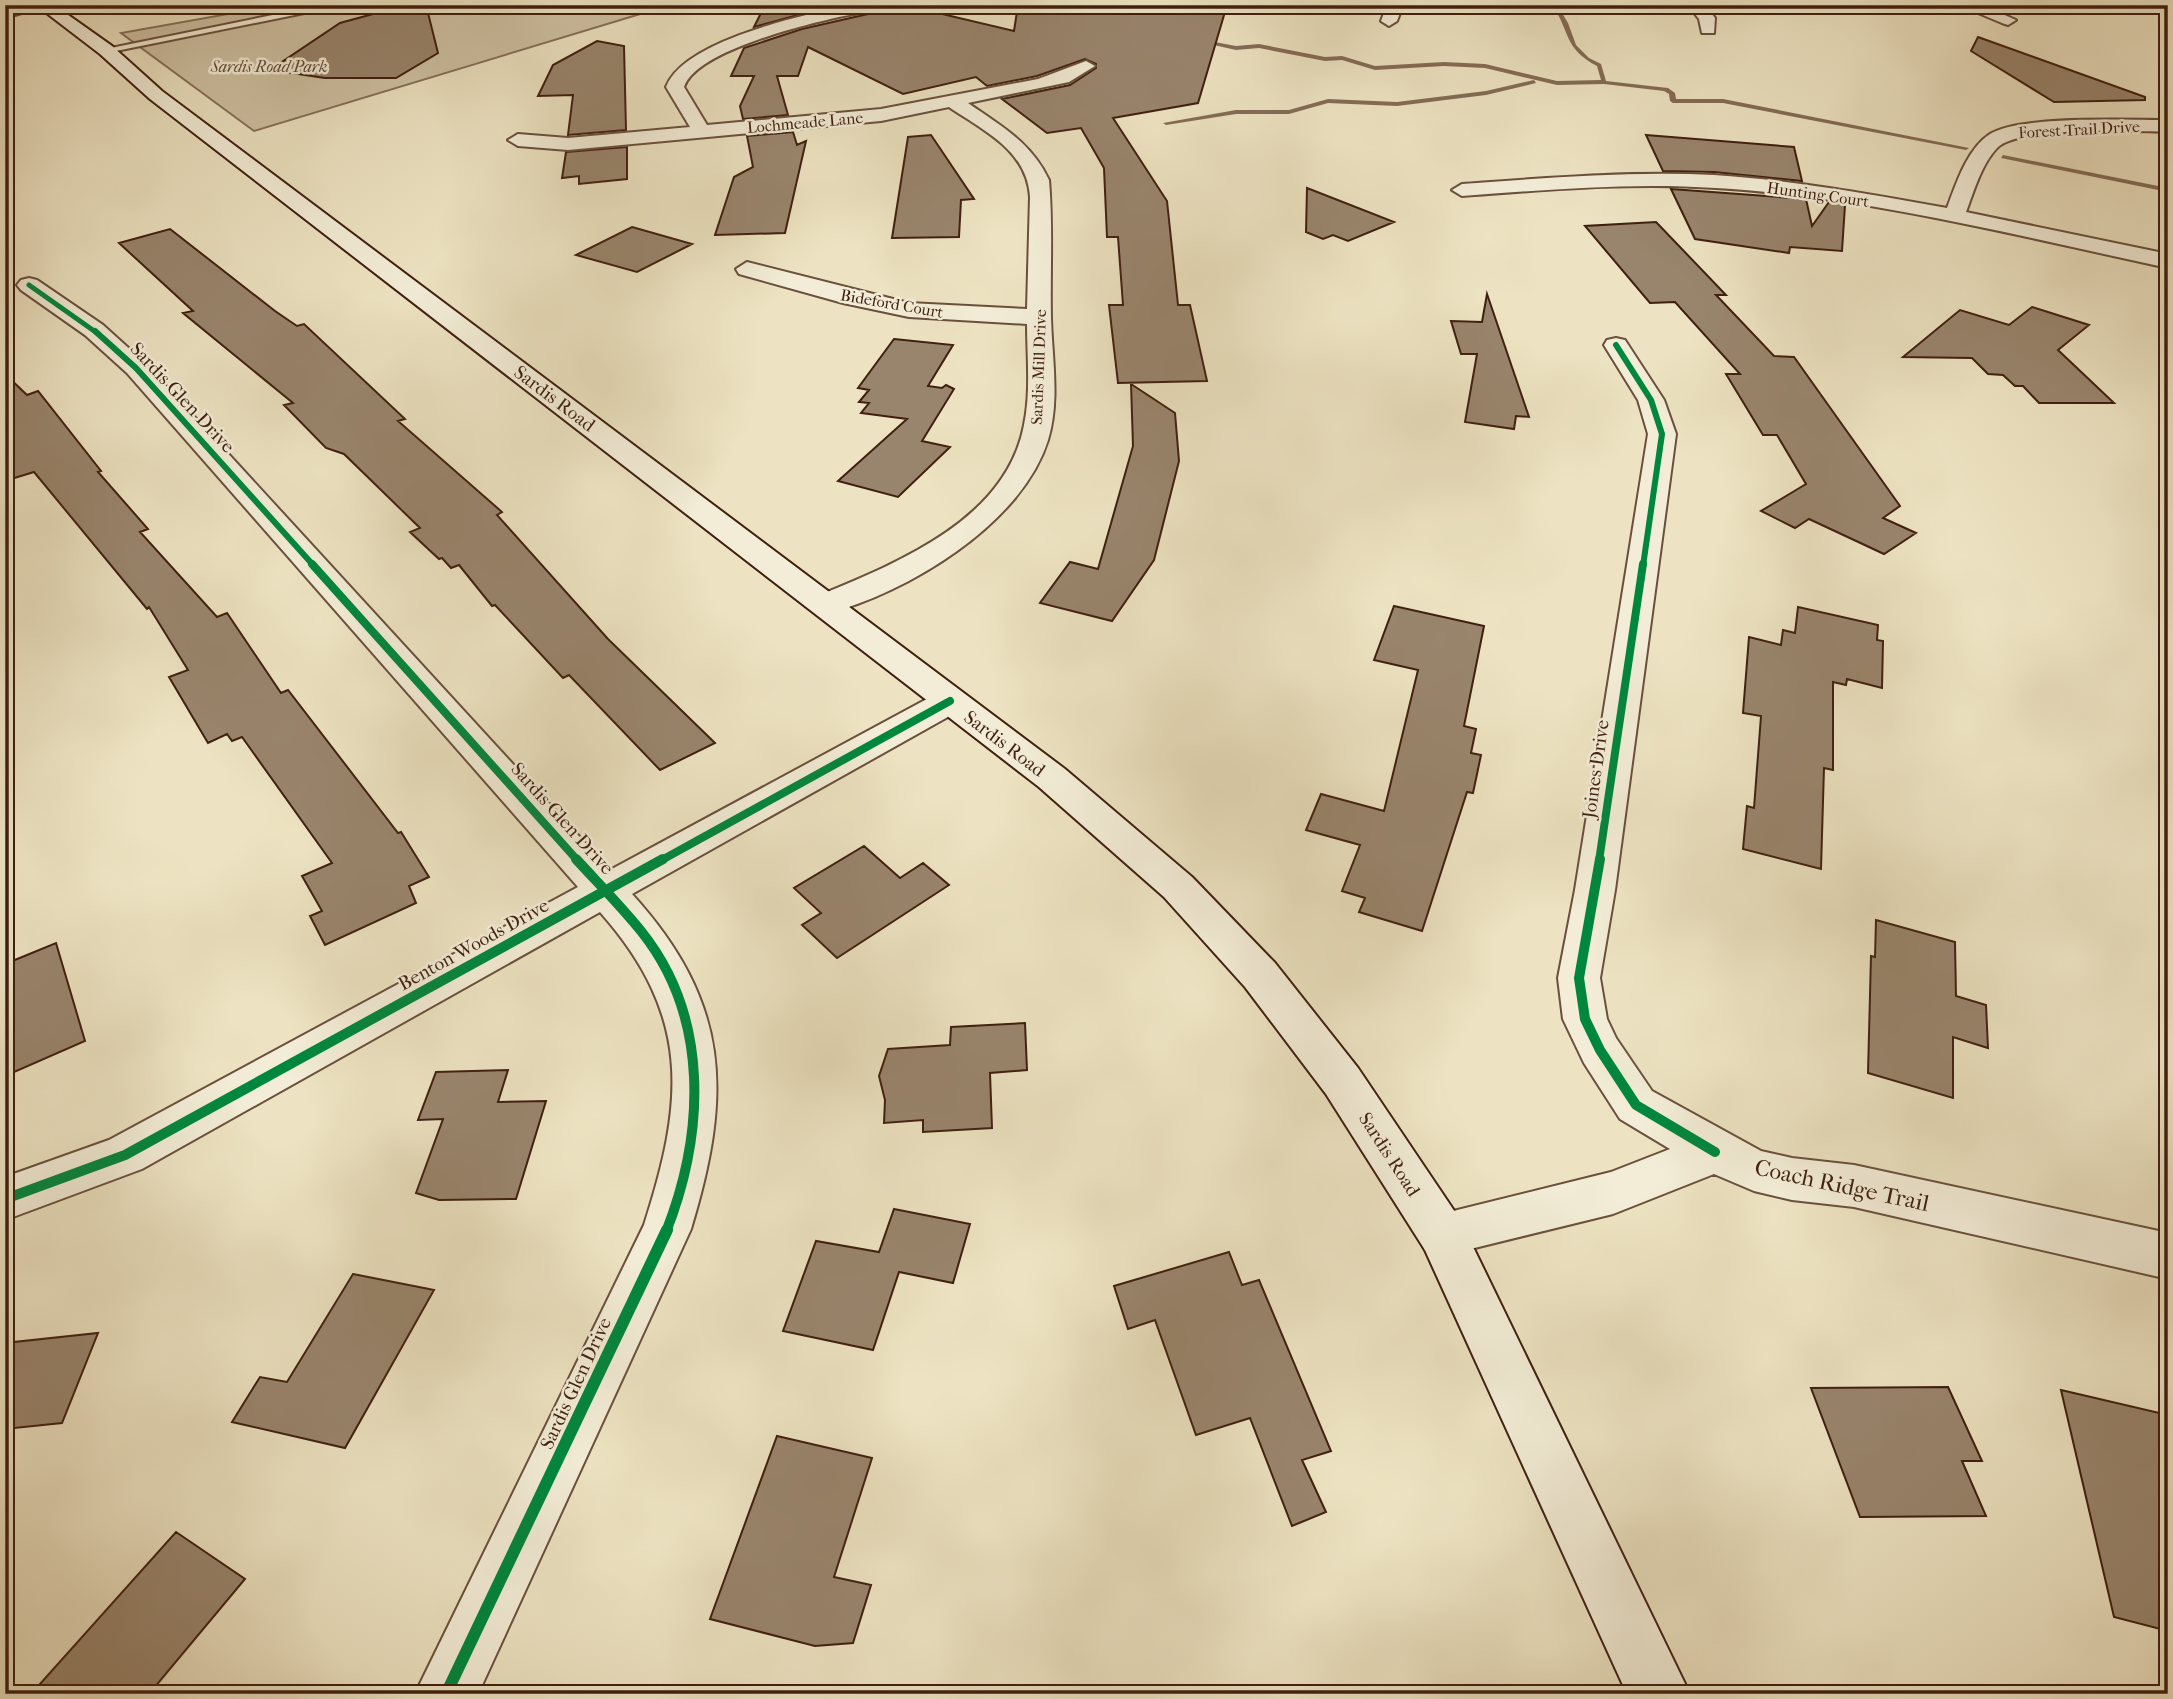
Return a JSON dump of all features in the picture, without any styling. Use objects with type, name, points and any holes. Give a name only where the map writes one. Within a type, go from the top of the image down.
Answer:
[{"type":"street","points":[[5,13],[42,5]]},
{"type":"street","name":"Sardis Road","points":[[42,5],[106,50],[156,95],[1052,778],[1178,887],[1260,975],[1342,1081],[1441,1234],[1659,1694]]},
{"type":"street","points":[[702,132],[675,87],[678,78],[692,65],[712,54],[802,23],[839,11],[873,5]]},
{"type":"street","points":[[1389,21],[1395,5]]},
{"type":"street","points":[[1696,5],[1707,18],[1708,30]]},
{"type":"street","points":[[1967,5],[2008,20]]},
{"type":"street","name":"Lochmeade Lane","points":[[518,140],[568,144],[869,116],[954,102],[1063,78],[1086,66]]},
{"type":"street","name":"Sardis Mill Drive","points":[[827,604],[923,559],[962,533],[995,505],[1026,463],[1035,439],[1040,317],[1040,192],[1035,170],[1029,158],[1000,131],[954,102]]},
{"type":"street","name":"Forest Trail Drive","points":[[1954,217],[1974,171],[1985,153],[2000,137],[2035,130],[2168,126]]},
{"type":"street","name":"Hunting Court","points":[[1462,190],[1609,180],[1735,183],[1858,199],[2168,261]]},
{"type":"street","name":"Bideford Court","points":[[747,269],[898,308],[969,315],[1040,317]]},
{"type":"street","name":"Sardis Glen Drive","points":[[29,285],[94,330],[136,368],[605,891],[664,962],[682,1001],[692,1038],[696,1082],[695,1125],[688,1166],[667,1229],[446,1694]]},
{"type":"street","name":"Joines Drive","points":[[1616,345],[1651,400],[1662,434],[1597,876],[1579,978],[1586,1019],[1600,1050],[1636,1105],[1715,1152]]},
{"type":"street","name":"Benton Woods Drive","points":[[5,1199],[125,1155],[950,701]]},
{"type":"street","points":[[1441,1234],[1613,1193],[1715,1152]]},
{"type":"street","name":"Coach Ridge Trail","points":[[1715,1152],[1754,1170],[1793,1179],[1854,1186],[2168,1256]]},
{"type":"lane","points":[[106,50],[339,5]]},
{"type":"green space","name":"Sardis Road Park","points":[[279,5],[670,5],[254,131],[121,33]]},
{"type":"building","points":[[406,5],[426,5],[438,53],[396,78],[325,78],[270,70],[340,23]]},
{"type":"building","points":[[765,5],[835,5],[754,27]]},
{"type":"building","points":[[884,5],[921,5],[921,9],[1014,31],[1018,5],[1227,5],[1198,103],[1113,118],[1167,201],[1178,305],[1190,305],[1207,381],[1118,383],[1109,305],[1123,305],[1118,237],[1107,237],[1104,168],[1081,128],[1047,133],[1002,99],[1070,85],[1096,68],[1096,64],[1085,59],[1037,76],[987,86],[976,77],[903,94],[808,47],[798,76],[777,76],[788,115],[743,119],[740,106],[754,76],[731,76],[744,48],[802,29],[868,14]]},
{"type":"building","points":[[1978,37],[2145,97],[2145,100],[2054,102],[1971,51]]},
{"type":"building","points":[[597,41],[624,46],[626,130],[568,135],[573,95],[538,96],[553,65]]},
{"type":"building","points":[[793,132],[797,145],[806,141],[785,233],[715,235],[734,177],[753,167],[747,136]]},
{"type":"building","points":[[931,135],[974,199],[961,200],[959,237],[892,238],[908,137]]},
{"type":"building","points":[[1646,135],[1794,147],[1802,181],[1714,172],[1663,171]]},
{"type":"building","points":[[627,147],[627,179],[579,184],[579,176],[562,178],[566,152]]},
{"type":"building","points":[[1307,188],[1394,222],[1348,241],[1333,235],[1323,239],[1306,232]]},
{"type":"building","points":[[1671,189],[1806,199],[1812,226],[1829,202],[1845,205],[1842,251],[1790,247],[1789,253],[1695,239]]},
{"type":"building","points":[[1656,222],[1726,295],[1716,295],[1774,356],[1794,357],[1900,506],[1883,518],[1916,533],[1884,554],[1809,519],[1795,528],[1761,511],[1806,484],[1777,435],[1763,435],[1726,374],[1740,374],[1675,302],[1650,303],[1585,226]]},
{"type":"building","points":[[632,227],[692,244],[637,272],[576,255]]},
{"type":"building","points":[[170,229],[275,311],[297,326],[304,324],[405,419],[398,421],[502,512],[497,515],[608,639],[715,743],[660,770],[569,675],[563,678],[495,605],[492,606],[459,565],[451,568],[442,558],[439,559],[410,532],[420,528],[344,454],[326,448],[284,405],[293,403],[183,313],[193,311],[119,243]]},
{"type":"building","points":[[1487,294],[1529,417],[1516,416],[1514,429],[1465,422],[1477,354],[1461,354],[1451,321],[1482,322]]},
{"type":"building","points":[[2032,307],[2089,325],[2058,350],[2114,403],[2039,403],[2023,386],[2015,386],[2003,375],[1988,374],[1972,358],[1903,357],[1960,310],[2009,325]]},
{"type":"building","points":[[894,339],[953,345],[928,386],[942,388],[946,385],[954,389],[922,441],[950,447],[898,497],[838,481],[907,419],[861,413],[869,403],[859,402],[869,390],[858,388]]},
{"type":"building","points":[[5,374],[27,395],[38,391],[101,471],[98,472],[148,529],[140,532],[217,617],[227,613],[281,693],[288,690],[398,833],[401,832],[429,877],[409,886],[416,903],[325,945],[310,916],[322,911],[302,876],[332,863],[242,737],[232,741],[227,734],[208,743],[169,677],[188,670],[149,607],[147,609],[34,472],[5,481]]},
{"type":"building","points":[[1131,384],[1175,413],[1179,461],[1154,560],[1112,621],[1040,603],[1070,562],[1098,569],[1133,446]]},
{"type":"building","points":[[1394,606],[1484,626],[1464,726],[1476,729],[1471,753],[1481,755],[1473,793],[1467,792],[1422,931],[1359,912],[1365,898],[1342,891],[1360,845],[1306,830],[1321,794],[1384,811],[1418,670],[1374,660]]},
{"type":"building","points":[[1798,607],[1878,625],[1877,640],[1883,641],[1882,688],[1847,679],[1846,685],[1833,682],[1833,770],[1824,768],[1821,869],[1743,849],[1747,806],[1754,808],[1761,716],[1743,713],[1749,637],[1781,645],[1783,630],[1795,633]]},
{"type":"building","points":[[864,846],[900,878],[923,863],[949,885],[837,958],[802,925],[821,913],[794,888]]},
{"type":"building","points":[[1876,920],[1955,942],[1956,996],[1986,1005],[1988,1048],[1953,1037],[1953,1098],[1868,1073],[1871,956],[1875,957]]},
{"type":"building","points":[[56,943],[85,1041],[5,1076],[5,964]]},
{"type":"building","points":[[1025,1023],[1027,1070],[990,1073],[992,1128],[923,1132],[923,1120],[884,1123],[885,1100],[879,1076],[888,1049],[950,1045],[951,1027]]},
{"type":"building","points":[[508,1070],[498,1102],[546,1101],[516,1199],[439,1200],[416,1193],[443,1119],[418,1120],[436,1072]]},
{"type":"building","points":[[894,1209],[970,1224],[953,1283],[899,1272],[873,1350],[783,1331],[816,1241],[879,1252]]},
{"type":"building","points":[[1229,1252],[1242,1285],[1259,1280],[1331,1451],[1302,1460],[1326,1512],[1292,1526],[1250,1418],[1196,1435],[1155,1320],[1128,1329],[1114,1286]]},
{"type":"building","points":[[353,1274],[434,1290],[345,1448],[232,1422],[260,1377],[287,1382]]},
{"type":"building","points":[[98,1333],[62,1423],[5,1429],[5,1343]]},
{"type":"building","points":[[1948,1387],[1982,1461],[1962,1461],[1986,1516],[1860,1517],[1811,1388]]},
{"type":"building","points":[[2061,1390],[2168,1415],[2168,1631],[2114,1617]]},
{"type":"building","points":[[777,1436],[872,1458],[834,1577],[871,1585],[853,1643],[815,1646],[710,1619]]},
{"type":"building","points":[[176,1532],[245,1579],[149,1694],[31,1694]]},
{"type":"waterway","points":[[1554,5],[1574,46],[1587,59],[1599,65],[1604,82]]},
{"type":"waterway","points":[[1199,41],[1236,48],[1259,46],[1325,59],[1342,58],[1375,68],[1444,64],[1485,66],[1557,83],[1604,82]]},
{"type":"waterway","points":[[1166,123],[1236,112],[1289,112],[1328,101],[1397,104],[1486,93],[1534,82]]},
{"type":"waterway","points":[[1604,82],[1666,89],[1672,93],[1673,101],[1723,101],[1966,148]]},
{"type":"waterway","points":[[2003,157],[2168,190]]},
{"type":"cycle path","points":[[29,285],[94,330],[136,368],[642,932],[666,969],[682,1005],[692,1041],[696,1077],[695,1113],[680,1189],[667,1229],[446,1694]]},
{"type":"cycle path","points":[[1616,345],[1651,400],[1662,434],[1595,890],[1579,978],[1585,1019],[1600,1050],[1636,1105],[1715,1152]]},
{"type":"cycle path","points":[[5,1199],[125,1155],[950,701]]}]
